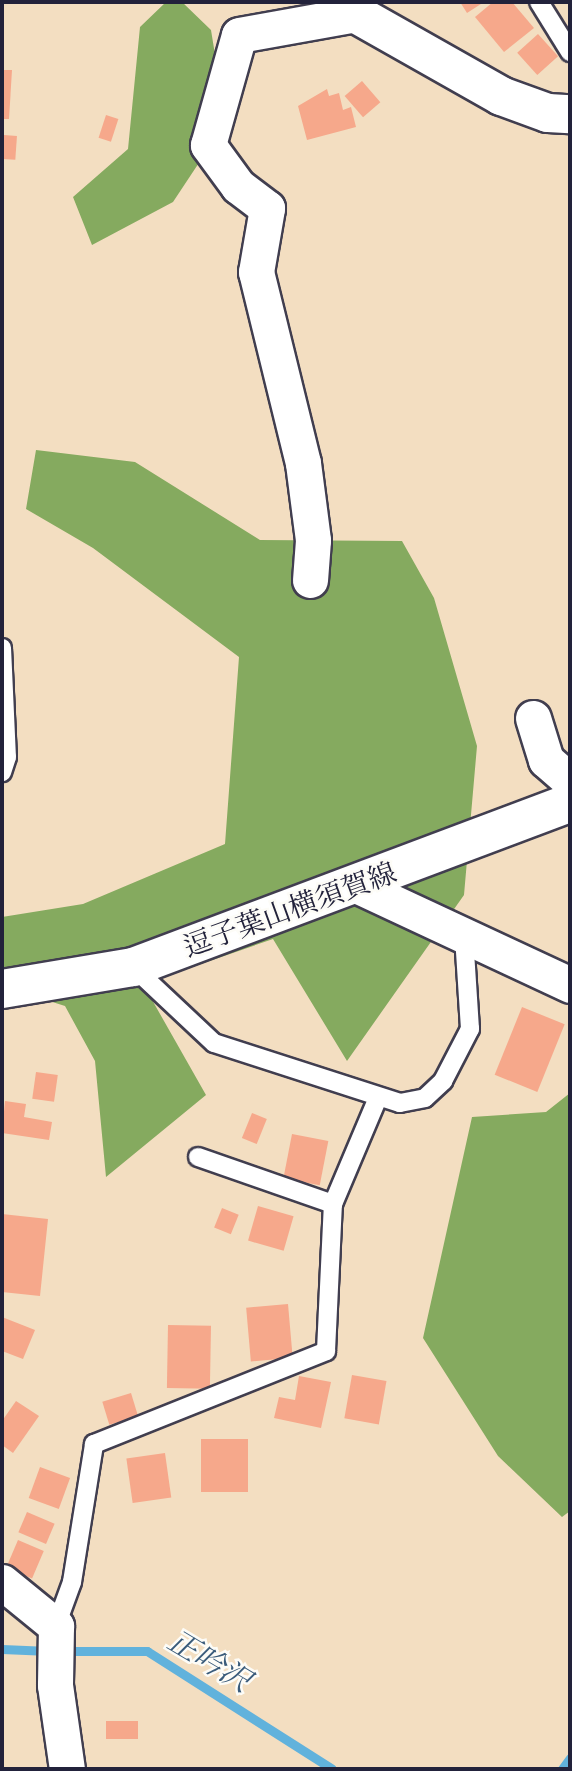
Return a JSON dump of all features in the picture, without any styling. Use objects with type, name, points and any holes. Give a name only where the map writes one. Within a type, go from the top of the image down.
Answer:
[{"type":"main road","points":[[346,8],[501,96],[548,113],[570,114]]},
{"type":"main road","name":"逗子葉山横須賀線","points":[[2,989],[133,967],[358,886],[570,803]]},
{"type":"street","points":[[310,580],[313,540],[303,463],[256,272],[267,208],[238,186],[208,145],[239,35],[346,8]]},
{"type":"street","points":[[533,718],[546,760],[570,781]]},
{"type":"street","points":[[358,886],[570,985]]},
{"type":"street","points":[[2,1582],[57,1626],[55,1685],[67,1769]]},
{"type":"lane","points":[[538,2],[570,51]]},
{"type":"lane","points":[[2,648],[2,772]]},
{"type":"lane","points":[[133,967],[215,1043],[257,1061],[306,1068],[377,1100],[425,1098],[459,1055],[470,1029],[464,936]]},
{"type":"lane","points":[[57,1626],[72,1583],[94,1444],[326,1350],[333,1204],[377,1100]]},
{"type":"lane","points":[[198,1157],[333,1204]]},
{"type":"green space","points":[[166,2],[182,2],[211,30],[226,122],[173,202],[92,245],[73,197],[128,149],[140,27]]},
{"type":"green space","points":[[36,450],[135,462],[260,540],[402,541],[434,598],[477,746],[464,895],[347,1061],[273,939],[143,984],[206,1095],[106,1177],[95,1061],[65,1006],[2,986],[2,917],[83,904],[225,844],[239,657],[93,548],[26,509]]},
{"type":"green space","points":[[570,1093],[570,1511],[562,1517],[498,1456],[423,1338],[472,1117],[546,1112]]},
{"type":"building","points":[[460,2],[484,2],[467,13]]},
{"type":"building","points":[[493,2],[512,2],[534,28],[504,52],[475,17]]},
{"type":"building","points":[[538,34],[558,56],[537,75],[517,53]]},
{"type":"building","points":[[2,70],[12,70],[9,119],[2,119]]},
{"type":"building","points":[[362,81],[380,102],[363,117],[345,96]]},
{"type":"building","points":[[327,89],[329,96],[339,93],[343,110],[351,107],[356,127],[307,140],[298,106]]},
{"type":"building","points":[[106,115],[118,119],[111,142],[99,138]]},
{"type":"building","points":[[4,135],[17,136],[15,160],[2,159]]},
{"type":"building","points":[[522,1007],[565,1024],[537,1092],[495,1075]]},
{"type":"building","points":[[36,1072],[58,1075],[54,1102],[32,1099]]},
{"type":"building","points":[[5,1101],[26,1104],[24,1117],[52,1122],[49,1140],[2,1133]]},
{"type":"building","points":[[252,1113],[267,1119],[257,1144],[242,1138]]},
{"type":"building","points":[[292,1134],[328,1141],[320,1185],[283,1178]]},
{"type":"building","points":[[258,1206],[294,1216],[284,1251],[248,1241]]},
{"type":"building","points":[[222,1208],[239,1215],[231,1234],[214,1227]]},
{"type":"building","points":[[2,1214],[48,1219],[40,1296],[2,1292]]},
{"type":"building","points":[[288,1304],[293,1358],[251,1361],[246,1308]]},
{"type":"building","points":[[2,1317],[35,1330],[23,1359],[2,1351]]},
{"type":"building","points":[[168,1325],[211,1326],[210,1389],[167,1388]]},
{"type":"building","points":[[352,1375],[386,1381],[379,1424],[344,1418]]},
{"type":"building","points":[[299,1376],[331,1382],[321,1428],[274,1418],[279,1397],[295,1400]]},
{"type":"building","points":[[131,1393],[138,1416],[109,1425],[102,1402]]},
{"type":"building","points":[[16,1401],[39,1416],[13,1453],[2,1445],[2,1421]]},
{"type":"building","points":[[201,1439],[248,1439],[248,1492],[201,1492]]},
{"type":"building","points":[[165,1453],[171,1498],[133,1503],[126,1458]]},
{"type":"building","points":[[40,1467],[70,1478],[59,1509],[29,1498]]},
{"type":"building","points":[[27,1512],[55,1524],[46,1544],[18,1532]]},
{"type":"building","points":[[18,1540],[44,1551],[32,1579],[6,1568]]},
{"type":"building","points":[[106,1721],[138,1721],[138,1739],[106,1739]]},
{"type":"waterway","name":"正吟沢","points":[[2,1649],[49,1651]]},
{"type":"waterway","name":"正吟沢","points":[[63,1651],[147,1651],[332,1769]]},
{"type":"waterway","name":"正吟沢","points":[[562,1769],[570,1758]]}]
